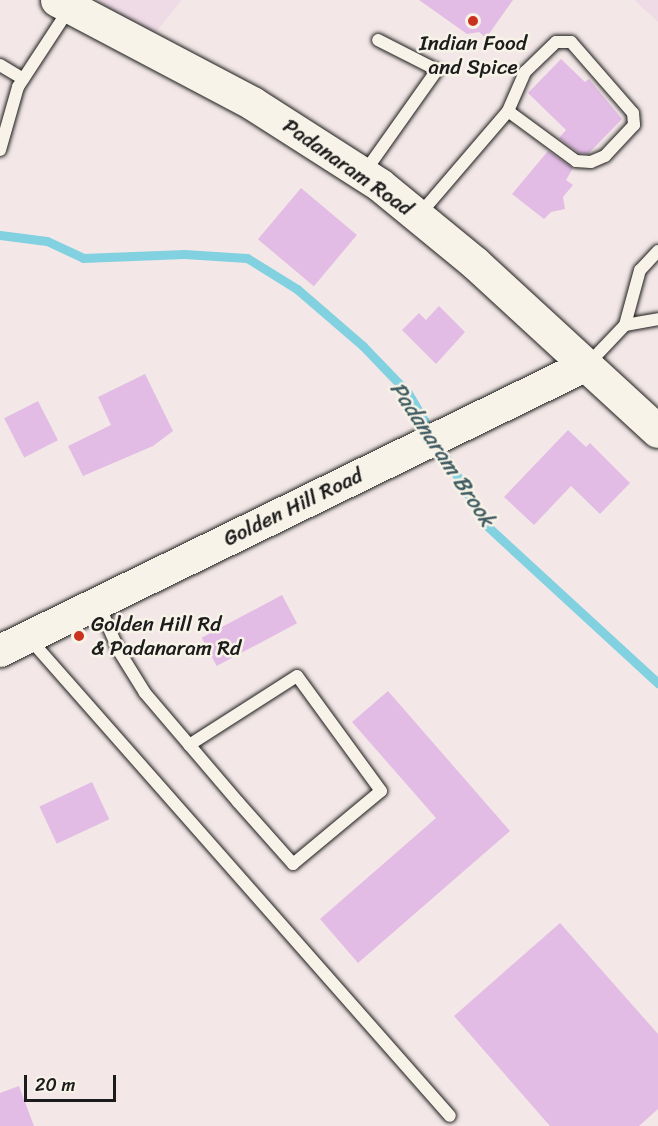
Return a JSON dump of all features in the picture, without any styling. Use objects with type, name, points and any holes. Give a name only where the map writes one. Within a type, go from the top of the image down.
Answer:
[{"type":"main road","name":"Padanaram Road","points":[[63,4],[252,103],[364,174],[418,216],[658,431]]},
{"type":"street","name":"Golden Hill Road","points":[[0,651],[587,365]]},
{"type":"lane","points":[[0,150],[23,79],[63,4]]},
{"type":"lane","points":[[364,174],[437,70],[378,40]]},
{"type":"lane","points":[[418,216],[508,111],[525,72],[556,42],[571,42],[633,113],[634,125],[605,156],[591,162],[576,161],[508,111]]},
{"type":"lane","points":[[0,65],[23,79]]},
{"type":"lane","points":[[587,365],[625,326],[639,270],[658,251]]},
{"type":"lane","points":[[625,326],[658,319]]},
{"type":"lane","points":[[97,602],[119,651],[145,693],[189,745],[293,864],[381,791],[297,676],[189,745]]},
{"type":"lane","points":[[28,636],[450,1116]]},
{"type":"shaded area","points":[[98,0],[182,0],[152,37]]},
{"type":"shaded area","points":[[634,0],[658,0],[658,22]]},
{"type":"building","name":"Indian Food and Spice","points":[[419,0],[513,0],[486,38],[479,32],[467,34]]},
{"type":"building","points":[[561,59],[585,82],[589,79],[622,119],[588,154],[579,153],[559,138],[566,130],[528,93]]},
{"type":"building","points":[[548,151],[573,168],[566,180],[573,185],[563,197],[565,209],[551,212],[544,219],[512,194]]},
{"type":"building","points":[[301,188],[357,235],[314,286],[258,239]]},
{"type":"building","points":[[439,306],[465,332],[436,364],[402,330],[419,313],[426,320]]},
{"type":"building","points":[[145,374],[173,431],[153,446],[83,476],[68,446],[111,425],[98,397]]},
{"type":"building","points":[[38,401],[58,440],[24,457],[4,418]]},
{"type":"building","points":[[568,430],[586,447],[590,443],[630,483],[600,514],[571,486],[534,525],[504,497]]},
{"type":"building","points":[[282,595],[297,623],[217,666],[202,638]]},
{"type":"building","points":[[388,691],[510,831],[358,963],[320,919],[436,818],[352,722]]},
{"type":"building","points":[[92,782],[109,819],[57,844],[39,807]]},
{"type":"building","points":[[560,923],[658,1034],[658,1109],[639,1126],[550,1126],[454,1016]]},
{"type":"building","points":[[19,1086],[34,1126],[0,1126],[0,1093]]},
{"type":"waterway","name":"Padanaram Brook","points":[[0,235],[47,241],[83,258],[184,254],[247,258],[297,289],[363,346],[408,393],[486,525],[658,683]]},
{"type":"place","name":"Indian Food and Spice","points":[[473,21]]},
{"type":"place","name":"Golden Hill Rd & Padanaram Rd","points":[[79,636]]}]
